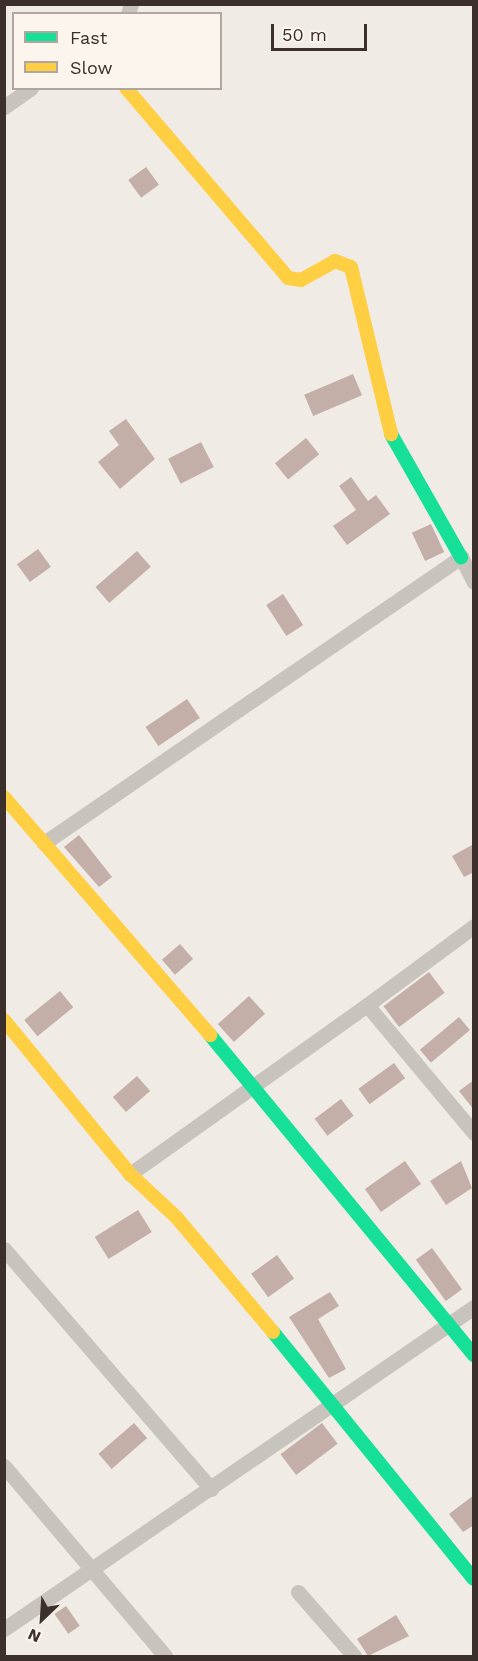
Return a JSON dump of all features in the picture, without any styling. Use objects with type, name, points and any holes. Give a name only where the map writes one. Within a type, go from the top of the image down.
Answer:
[{"type":"street","points":[[4,107],[28,90]]},
{"type":"street","points":[[128,90],[288,278],[301,280],[335,261],[351,267],[384,416],[402,461],[438,509],[474,582]]},
{"type":"street","points":[[44,843],[461,557]]},
{"type":"street","points":[[4,796],[252,1084],[474,1355]]},
{"type":"street","points":[[130,1174],[474,926]]},
{"type":"street","points":[[367,1005],[474,1133]]},
{"type":"street","points":[[4,1020],[130,1174],[177,1218],[330,1401],[474,1579]]},
{"type":"street","points":[[4,1249],[211,1489]]},
{"type":"street","points":[[4,1629],[91,1567],[211,1489],[330,1401],[474,1307]]},
{"type":"street","points":[[4,1466],[165,1656]]},
{"type":"street","points":[[298,1592],[354,1656]]},
{"type":"building","points":[[146,167],[159,185],[141,198],[128,180]]},
{"type":"building","points":[[353,374],[362,395],[313,416],[304,395]]},
{"type":"building","points":[[126,419],[155,459],[120,489],[98,462],[119,445],[109,431]]},
{"type":"building","points":[[306,438],[319,454],[288,479],[275,463]]},
{"type":"building","points":[[201,442],[214,467],[181,484],[168,459]]},
{"type":"building","points":[[351,477],[368,501],[376,495],[390,514],[347,545],[333,526],[356,510],[339,486]]},
{"type":"building","points":[[431,524],[444,552],[425,561],[412,533]]},
{"type":"building","points":[[38,549],[51,567],[30,582],[17,564]]},
{"type":"building","points":[[137,551],[151,567],[109,603],[95,587]]},
{"type":"building","points":[[283,594],[303,625],[286,636],[266,605]]},
{"type":"building","points":[[187,699],[200,718],[158,746],[146,727]]},
{"type":"building","points":[[79,835],[112,877],[99,887],[64,847]]},
{"type":"building","points":[[474,844],[474,872],[464,877],[452,856]]},
{"type":"building","points":[[180,944],[193,959],[175,975],[162,960]]},
{"type":"building","points":[[429,972],[445,993],[399,1027],[383,1006]]},
{"type":"building","points":[[60,991],[73,1007],[37,1036],[24,1020]]},
{"type":"building","points":[[249,996],[265,1014],[234,1042],[218,1024]]},
{"type":"building","points":[[459,1017],[470,1030],[431,1063],[420,1050]]},
{"type":"building","points":[[394,1063],[405,1078],[370,1104],[358,1089]]},
{"type":"building","points":[[137,1076],[150,1091],[126,1112],[113,1097]]},
{"type":"building","points":[[474,1080],[474,1110],[459,1091]]},
{"type":"building","points":[[341,1099],[354,1116],[327,1136],[315,1119]]},
{"type":"building","points":[[405,1161],[421,1184],[381,1212],[365,1189]]},
{"type":"building","points":[[461,1161],[472,1188],[446,1205],[430,1181]]},
{"type":"building","points":[[138,1210],[152,1232],[109,1259],[95,1237]]},
{"type":"building","points":[[432,1248],[462,1289],[446,1301],[416,1260]]},
{"type":"building","points":[[277,1255],[294,1278],[268,1297],[251,1274]]},
{"type":"building","points":[[330,1292],[339,1306],[318,1319],[346,1369],[329,1378],[289,1317]]},
{"type":"building","points":[[134,1423],[147,1438],[112,1469],[99,1454]]},
{"type":"building","points":[[322,1423],[338,1444],[296,1475],[280,1454]]},
{"type":"building","points":[[474,1495],[474,1525],[463,1532],[449,1514]]},
{"type":"building","points":[[66,1606],[80,1626],[68,1634],[55,1614]]},
{"type":"building","points":[[396,1615],[409,1636],[368,1656],[357,1639]]},
{"type":"traffic: fast","points":[[391,434],[461,557]]},
{"type":"traffic: fast","points":[[210,1035],[474,1355]]},
{"type":"traffic: fast","points":[[273,1332],[474,1579]]},
{"type":"traffic: slow","points":[[128,90],[288,278],[301,280],[335,261],[351,267],[391,434]]},
{"type":"traffic: slow","points":[[4,797],[210,1035]]},
{"type":"traffic: slow","points":[[4,1020],[130,1174],[177,1218],[273,1332]]}]
